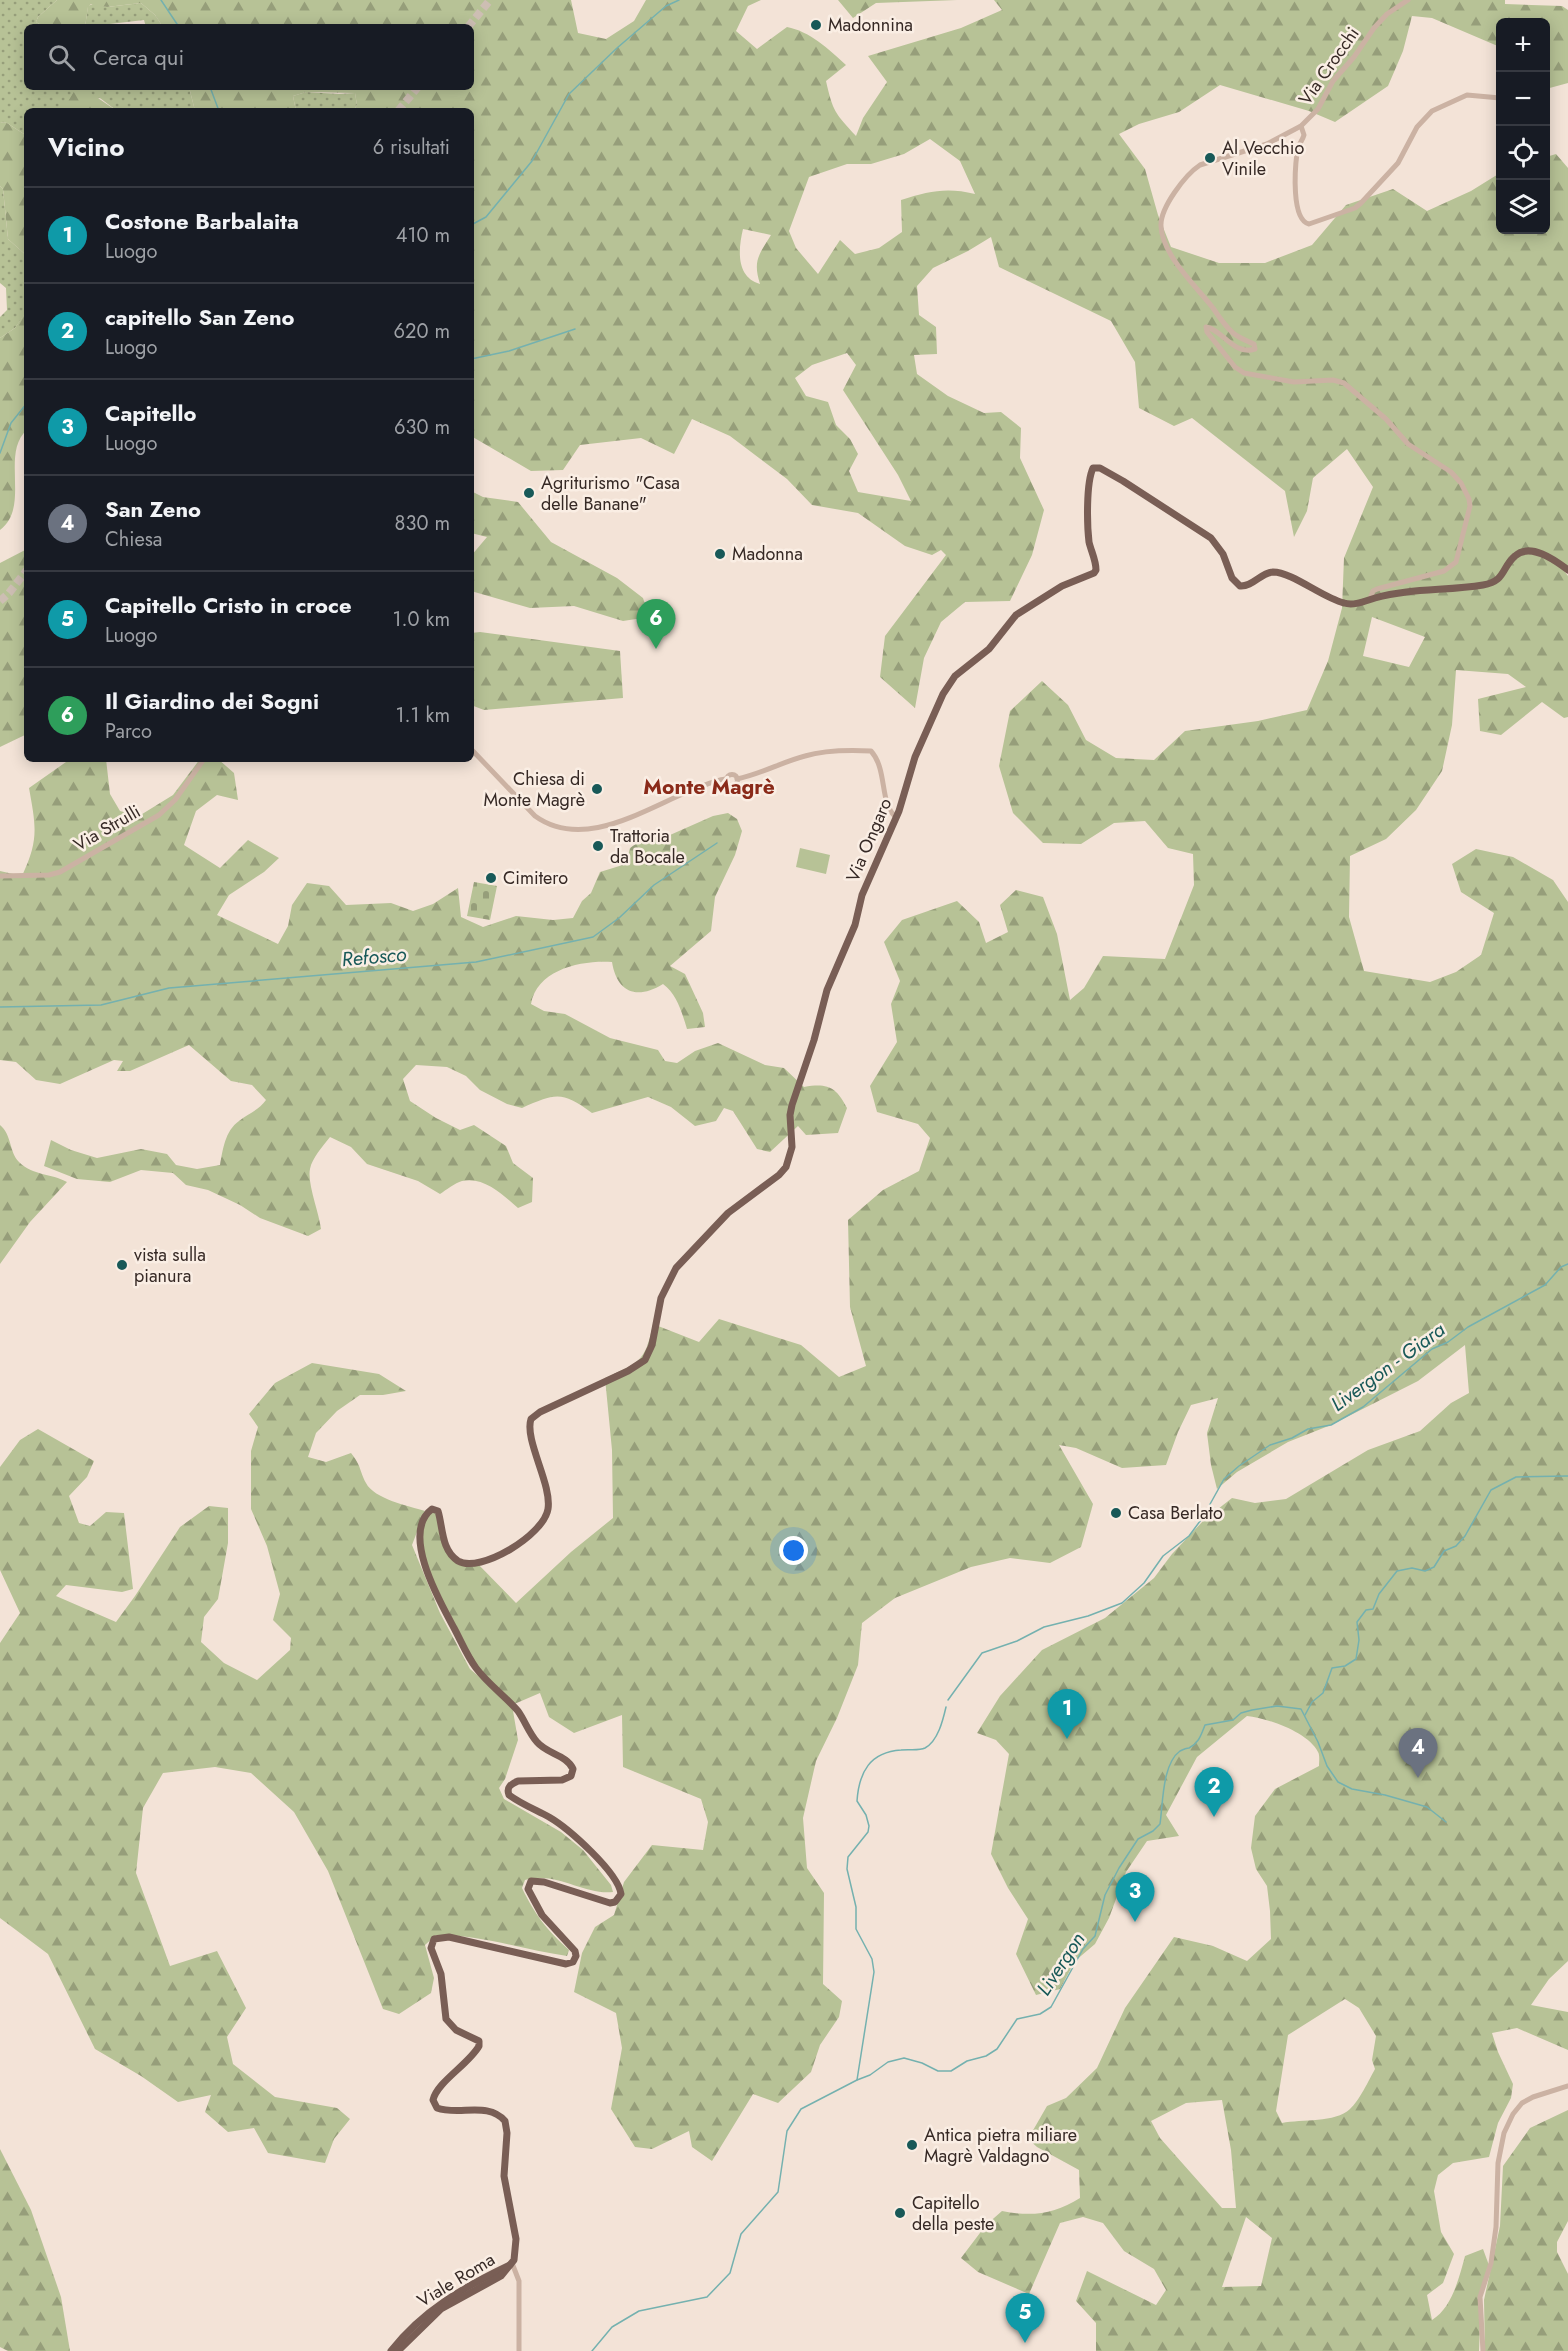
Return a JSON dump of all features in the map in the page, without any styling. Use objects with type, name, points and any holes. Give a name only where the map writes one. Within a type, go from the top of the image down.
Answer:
[{"type":"main road","name":"Via Ongaro","points":[[512,2263],[516,2239],[504,2176],[507,2133],[505,2121],[487,2110],[437,2108],[433,2100],[440,2088],[470,2059],[479,2046],[479,2041],[456,2030],[446,2019],[441,1974],[431,1948],[432,1943],[434,1939],[449,1937],[566,1964],[570,1963],[576,1956],[575,1951],[546,1921],[532,1899],[528,1889],[531,1881],[544,1882],[610,1904],[615,1902],[621,1894],[615,1879],[570,1832],[549,1817],[508,1796],[508,1788],[512,1783],[562,1780],[572,1776],[573,1769],[571,1764],[536,1741],[518,1712],[476,1667],[432,1587],[423,1563],[422,1529],[427,1513],[432,1509],[438,1510],[445,1544],[459,1561],[476,1562],[504,1553],[522,1543],[541,1524],[549,1506],[540,1462],[529,1429],[531,1419],[540,1412],[634,1368],[645,1360],[652,1345],[665,1288],[676,1268],[728,1213],[779,1175],[786,1167],[792,1148],[790,1115],[792,1105],[814,1040],[822,1006],[855,925],[862,895],[896,817],[915,757],[939,700],[955,676],[983,655],[1016,615],[1054,590],[1094,573],[1096,570],[1090,544],[1089,525],[1090,476],[1093,468],[1100,468],[1116,477],[1211,538],[1223,554],[1232,578],[1240,586],[1248,585],[1273,572],[1282,574],[1343,603],[1358,603],[1370,599]]},
{"type":"main road","points":[[1370,599],[1396,592],[1495,582],[1502,576],[1513,557],[1528,551],[1550,557],[1568,570]]},
{"type":"main road","name":"Viale Roma","points":[[391,2351],[417,2321],[439,2304],[473,2282],[512,2263]]},
{"type":"main road","name":"Viale Roma","points":[[398,2351],[441,2309],[501,2276],[512,2263]]},
{"type":"street","name":"Via Crocchi","points":[[1301,126],[1318,109],[1333,81],[1354,57],[1374,28],[1388,14],[1408,0]]},
{"type":"street","points":[[1370,599],[1373,591],[1377,589],[1444,571],[1456,562],[1469,514],[1469,499],[1465,491],[1450,472],[1408,444],[1386,419],[1344,383],[1333,380],[1294,382],[1244,373],[1235,367],[1207,332],[1206,327],[1212,328],[1231,344],[1244,349],[1255,349],[1254,344],[1234,334],[1224,324],[1176,263],[1161,231],[1162,215],[1193,169],[1214,159],[1267,144],[1301,126],[1304,135],[1297,149],[1297,206],[1300,217],[1307,224],[1358,206],[1398,163],[1423,119],[1436,109],[1466,95],[1496,98]]},
{"type":"street","points":[[474,752],[535,816],[553,826],[572,830],[626,820],[676,796],[717,780],[726,779],[728,785],[732,786],[737,779],[766,771],[805,755],[835,752],[871,752],[881,769],[889,811],[896,817]]},
{"type":"street","name":"Via Strulli","points":[[0,876],[49,875],[60,872],[133,831],[166,810],[202,762]]},
{"type":"street","points":[[1483,2351],[1480,2297],[1491,2263],[1496,2228],[1498,2163],[1504,2133],[1513,2114],[1522,2103],[1533,2097],[1568,2086]]},
{"type":"street","points":[[512,2263],[519,2281],[519,2351]]},
{"type":"green space","points":[[0,0],[57,0],[38,17],[36,22],[40,24],[24,24],[24,90],[190,90],[194,108],[113,108],[100,98],[68,104],[65,108],[24,108],[24,134],[7,123],[0,122]]},
{"type":"green space","points":[[57,0],[571,0],[578,33],[606,39],[634,21],[646,0],[761,0],[748,6],[736,31],[757,49],[787,27],[803,32],[833,53],[846,65],[826,81],[833,106],[839,117],[856,136],[863,118],[887,82],[868,56],[961,28],[1002,10],[994,0],[1505,0],[1505,4],[1562,6],[1568,10],[1568,83],[1550,88],[1550,18],[1496,18],[1496,45],[1432,18],[1412,16],[1403,51],[1388,86],[1335,122],[1309,111],[1220,85],[1179,112],[1139,124],[1119,134],[1145,169],[1158,215],[1171,247],[1219,263],[1265,263],[1312,245],[1346,205],[1393,189],[1427,211],[1471,191],[1496,175],[1496,234],[1550,234],[1550,156],[1556,154],[1568,168],[1568,566],[1558,563],[1568,576],[1568,717],[1564,718],[1542,702],[1501,735],[1480,731],[1478,699],[1526,687],[1508,674],[1456,670],[1452,725],[1442,771],[1416,810],[1386,839],[1350,856],[1349,917],[1364,971],[1430,982],[1456,972],[1481,955],[1494,913],[1461,892],[1452,864],[1476,849],[1513,857],[1553,880],[1568,902],[1568,1961],[1549,1979],[1531,2005],[1568,2012],[1568,2050],[1517,2028],[1492,2033],[1513,2084],[1511,2098],[1498,2123],[1489,2157],[1453,2163],[1438,2175],[1434,2191],[1441,2232],[1454,2254],[1443,2283],[1427,2295],[1432,2320],[1439,2315],[1450,2300],[1465,2256],[1483,2249],[1490,2268],[1481,2299],[1479,2351],[1096,2351],[1096,2323],[1076,2301],[1087,2271],[1156,2305],[1166,2290],[1154,2269],[1124,2251],[1103,2223],[1083,2217],[1060,2223],[1029,2294],[978,2272],[961,2258],[986,2225],[1002,2211],[1023,2214],[1043,2213],[1061,2208],[1080,2198],[1079,2170],[1037,2147],[1028,2139],[1047,2106],[1066,2098],[1097,2068],[1125,2008],[1174,1937],[1213,1946],[1247,1961],[1271,1939],[1267,1886],[1256,1869],[1251,1848],[1255,1816],[1275,1789],[1319,1766],[1319,1753],[1306,1738],[1276,1723],[1247,1716],[1197,1757],[1166,1815],[1179,1836],[1147,1841],[1126,1872],[1109,1918],[1095,1944],[1075,1961],[1060,1989],[1036,1995],[1016,1954],[1028,1919],[1008,1888],[991,1854],[1009,1754],[996,1740],[977,1733],[1000,1696],[1042,1650],[1105,1618],[1154,1578],[1172,1554],[1204,1520],[1232,1498],[1255,1503],[1286,1499],[1368,1450],[1420,1431],[1451,1403],[1469,1393],[1465,1345],[1418,1381],[1331,1425],[1288,1442],[1237,1472],[1217,1489],[1207,1433],[1218,1398],[1191,1405],[1166,1465],[1122,1468],[1076,1448],[1059,1445],[1093,1504],[1081,1547],[1050,1563],[1010,1558],[971,1567],[895,1598],[862,1623],[858,1665],[837,1718],[816,1761],[803,1818],[807,1868],[824,1893],[823,1984],[842,2001],[839,2017],[820,2045],[811,2072],[778,2103],[753,2094],[712,2161],[692,2147],[689,2131],[652,2149],[635,2147],[611,2109],[622,2048],[616,2013],[574,1992],[582,1953],[595,1927],[614,1915],[624,1882],[652,1845],[703,1850],[708,1822],[701,1799],[623,1767],[622,1715],[574,1733],[549,1717],[540,1693],[512,1705],[518,1740],[505,1779],[499,1788],[504,1799],[561,1832],[583,1850],[611,1885],[613,1892],[591,1890],[548,1879],[525,1880],[522,1888],[527,1898],[542,1922],[569,1950],[567,1956],[469,1937],[436,1935],[425,1945],[434,1978],[431,1993],[399,2014],[383,2009],[328,1871],[294,1812],[251,1773],[215,1767],[163,1773],[143,1808],[136,1873],[170,1966],[217,1951],[246,2008],[227,2037],[233,2064],[275,2097],[337,2108],[350,2119],[334,2139],[325,2163],[268,2153],[254,2128],[228,2132],[205,2112],[211,2095],[178,2102],[141,2076],[95,2049],[48,1954],[0,1918],[0,1643],[20,1613],[0,1570],[0,1467],[20,1440],[38,1429],[94,1461],[87,1477],[69,1496],[79,1523],[90,1526],[106,1512],[124,1513],[133,1589],[122,1592],[66,1585],[56,1596],[116,1622],[180,1527],[209,1506],[228,1508],[228,1543],[218,1599],[204,1617],[201,1642],[224,1663],[257,1680],[290,1650],[291,1638],[273,1620],[280,1594],[267,1546],[251,1509],[251,1451],[258,1427],[249,1414],[275,1383],[312,1363],[379,1374],[406,1391],[383,1395],[360,1395],[337,1411],[316,1433],[308,1457],[326,1462],[351,1453],[370,1489],[384,1498],[425,1511],[412,1545],[440,1613],[470,1669],[503,1697],[482,1675],[457,1634],[423,1563],[422,1529],[428,1514],[434,1512],[439,1515],[442,1533],[453,1554],[466,1561],[476,1562],[516,1603],[571,1552],[613,1518],[612,1450],[605,1378],[639,1360],[647,1347],[653,1324],[699,1342],[719,1319],[801,1345],[839,1377],[866,1366],[850,1307],[848,1220],[883,1190],[919,1171],[930,1138],[918,1124],[877,1112],[870,1086],[897,1042],[891,1004],[900,981],[884,942],[902,920],[957,901],[979,922],[986,943],[1008,932],[1000,905],[1016,890],[1043,897],[1057,934],[1070,1000],[1084,988],[1103,956],[1165,959],[1194,885],[1193,854],[1168,848],[1145,821],[1114,823],[1081,844],[1043,843],[1013,813],[999,766],[1010,711],[1042,681],[1068,705],[1086,740],[1116,758],[1154,760],[1185,731],[1258,721],[1307,710],[1328,661],[1342,608],[1344,558],[1373,487],[1347,449],[1313,478],[1307,511],[1294,537],[1285,491],[1192,418],[1174,426],[1139,408],[1135,362],[1111,321],[999,267],[991,237],[933,268],[917,286],[919,315],[936,327],[937,354],[914,355],[917,374],[948,396],[984,413],[1001,412],[1021,428],[1020,458],[1044,510],[1032,555],[1010,601],[965,602],[941,622],[924,658],[915,708],[880,677],[885,636],[946,555],[941,550],[932,555],[905,546],[858,513],[812,505],[787,479],[730,436],[692,419],[674,454],[641,438],[580,445],[563,470],[531,471],[474,438],[474,108],[355,108],[357,105],[355,93],[306,92],[293,96],[295,108],[194,108],[190,90],[474,90],[474,24],[161,24],[155,15],[141,3],[107,7],[91,4],[88,7],[85,24],[40,24],[36,22],[38,17]],"holes":[[[930,139],[960,161],[975,194],[938,191],[901,200],[902,232],[879,248],[855,254],[840,240],[818,274],[796,248],[789,231],[809,177],[847,164],[871,164],[904,154]],[[743,229],[771,235],[758,259],[757,270],[760,284],[752,280],[743,269],[740,254]],[[847,353],[856,365],[843,390],[898,475],[911,501],[858,492],[849,471],[858,454],[850,439],[836,425],[828,402],[806,396],[795,378],[812,365]],[[1372,617],[1425,637],[1409,667],[1363,656]],[[1345,1999],[1359,2008],[1376,2036],[1372,2060],[1375,2069],[1364,2090],[1350,2109],[1344,2113],[1318,2120],[1282,2123],[1276,2111],[1288,2035]],[[1222,2100],[1231,2150],[1236,2208],[1222,2208],[1160,2138],[1151,2121],[1186,2103]],[[1246,2217],[1272,2238],[1261,2286],[1222,2287]]]},
{"type":"green space","points":[[838,0],[957,0],[876,3],[853,18]]},
{"type":"green space","points":[[95,3],[107,7],[141,3],[155,15],[161,24],[145,24],[144,20],[85,24],[88,6]]},
{"type":"green space","points":[[75,90],[86,90],[113,108],[64,108]]},
{"type":"green space","points":[[306,92],[355,93],[357,105],[355,108],[295,108],[293,96]]},
{"type":"green space","points":[[0,122],[7,123],[24,134],[24,253],[8,239],[3,189],[0,186]]},
{"type":"green space","points":[[0,186],[3,189],[8,239],[24,253],[24,315],[15,328],[0,338],[0,317],[7,310],[6,288],[0,283]]},
{"type":"green space","points":[[24,314],[24,434],[19,440],[16,452],[14,508],[9,520],[0,530],[0,338],[15,328]]},
{"type":"green space","points":[[474,492],[483,497],[518,502],[551,542],[617,578],[643,598],[649,617],[623,621],[574,606],[530,608],[474,592],[474,552],[487,537],[474,534]]},
{"type":"green space","points":[[24,551],[24,735],[0,747],[0,563]]},
{"type":"green space","points":[[474,633],[620,651],[623,698],[484,710],[474,706]]},
{"type":"green space","points":[[66,762],[106,762],[110,794],[120,811],[139,816],[173,795],[198,762],[221,762],[234,773],[238,800],[217,795],[196,811],[184,845],[220,868],[248,840],[279,858],[264,872],[229,895],[217,915],[278,944],[288,926],[292,905],[307,883],[329,886],[346,905],[391,903],[413,911],[433,904],[458,888],[461,917],[483,927],[516,916],[553,920],[573,918],[582,901],[591,893],[600,872],[626,864],[630,848],[647,836],[670,835],[713,816],[728,813],[737,819],[742,831],[735,855],[715,897],[711,931],[670,966],[685,974],[703,1013],[705,1027],[687,1029],[675,998],[663,984],[645,992],[630,991],[623,987],[618,981],[612,962],[588,963],[562,969],[542,982],[531,1004],[544,1011],[565,1014],[610,1038],[658,1050],[665,1061],[677,1063],[695,1051],[718,1043],[765,1065],[784,1068],[804,1087],[825,1086],[839,1095],[847,1108],[838,1133],[806,1135],[798,1126],[770,1152],[757,1149],[733,1111],[724,1108],[716,1121],[695,1126],[671,1107],[648,1097],[592,1113],[573,1101],[558,1097],[543,1099],[522,1108],[507,1104],[480,1090],[466,1076],[447,1067],[416,1065],[403,1079],[410,1101],[460,1130],[474,1125],[506,1146],[513,1163],[533,1178],[532,1202],[518,1208],[493,1188],[470,1180],[459,1182],[440,1194],[418,1181],[367,1164],[351,1147],[330,1137],[315,1156],[310,1169],[310,1182],[321,1229],[308,1236],[260,1218],[240,1205],[208,1190],[186,1185],[173,1173],[141,1170],[110,1182],[77,1179],[44,1166],[51,1140],[71,1150],[97,1158],[141,1149],[167,1154],[176,1165],[197,1169],[220,1165],[225,1141],[234,1125],[266,1100],[252,1085],[231,1081],[189,1045],[130,1071],[117,1071],[123,1061],[114,1060],[60,1084],[36,1080],[16,1062],[0,1060],[0,871],[22,876],[31,853],[35,833],[29,788]]},
{"type":"green space","points":[[800,848],[830,855],[826,874],[796,867]]},
{"type":"green space","points":[[474,882],[497,886],[490,920],[467,916]]},
{"type":"green space","points":[[0,1125],[7,1134],[16,1158],[24,1167],[67,1182],[30,1222],[0,1264]]},
{"type":"green space","points":[[1568,2110],[1568,2221],[1557,2242],[1557,2252],[1568,2274],[1568,2351],[1485,2351],[1484,2300],[1500,2226],[1503,2166],[1530,2128]]},
{"type":"green space","points":[[0,2149],[31,2210],[61,2297],[70,2351],[8,2351],[0,2347]]},
{"type":"waterway","points":[[161,0],[177,24]]},
{"type":"waterway","points":[[474,223],[486,217],[532,161],[569,94],[617,48],[666,6],[679,0]]},
{"type":"waterway","points":[[211,90],[218,108]]},
{"type":"waterway","points":[[474,358],[509,351],[575,329]]},
{"type":"waterway","points":[[0,453],[11,423],[24,407]]},
{"type":"waterway","name":"Refosco","points":[[0,1007],[101,1005],[169,988],[476,962],[593,937],[619,918],[654,885],[717,843]]},
{"type":"waterway","name":"Livergon - Giara","points":[[1209,1506],[1224,1479],[1270,1445],[1292,1438],[1308,1429],[1331,1425],[1363,1407],[1432,1349],[1545,1285],[1561,1267],[1568,1264]]},
{"type":"waterway","points":[[1305,1715],[1312,1702],[1323,1693],[1332,1668],[1345,1666],[1356,1659],[1359,1640],[1357,1622],[1366,1610],[1373,1609],[1379,1594],[1397,1571],[1412,1568],[1425,1571],[1434,1567],[1444,1551],[1456,1546],[1465,1536],[1491,1490],[1516,1477],[1568,1476]]},
{"type":"waterway","name":"Livergon - Giara","points":[[948,1700],[982,1653],[1017,1641],[1044,1627],[1088,1616],[1122,1603],[1144,1583],[1163,1556],[1189,1536],[1206,1513]]},
{"type":"waterway","name":"Livergon","points":[[857,2080],[870,2075],[888,2062],[904,2058],[938,2071],[951,2071],[967,2061],[986,2056],[997,2049],[1017,2019],[1040,2014],[1051,2007],[1083,1949],[1095,1936],[1105,1895],[1119,1868],[1138,1839],[1153,1831],[1160,1824],[1164,1785],[1174,1757],[1197,1741],[1205,1725],[1233,1720],[1241,1713],[1252,1710],[1277,1706],[1301,1709],[1327,1766],[1338,1782],[1352,1789],[1385,1795],[1427,1807],[1446,1822]]},
{"type":"waterway","name":"Livergon - Giara","points":[[592,2351],[612,2327],[639,2311],[707,2297],[730,2273],[741,2234],[778,2192],[787,2131],[801,2109],[857,2080],[874,1972],[872,1959],[856,1929],[856,1907],[847,1869],[848,1857],[868,1832],[869,1826],[866,1815],[857,1801],[860,1781],[868,1765],[881,1755],[901,1750],[923,1749],[930,1745],[939,1730],[946,1707]]},
{"type":"tunnel","points":[[470,24],[490,0]]},
{"type":"tunnel","points":[[400,108],[416,90]]},
{"type":"tunnel","points":[[0,601],[24,574]]},
{"type":"place","name":"Madonnina","points":[[816,25]]},
{"type":"place","name":"Al Vecchio Vinile","points":[[1210,158]]},
{"type":"place","name":"Agriturismo \"Casa delle Banane\"","points":[[529,493]]},
{"type":"place","name":"Madonna","points":[[720,554]]},
{"type":"place","name":"Il Giardino dei Sogni","points":[[656,649]]},
{"type":"place","name":"Chiesa di Monte Magrè","points":[[597,789]]},
{"type":"place","name":"Trattoria da Bocale","points":[[598,846]]},
{"type":"place","name":"Cimitero","points":[[491,878]]},
{"type":"place","name":"vista sulla pianura","points":[[122,1265]]},
{"type":"place","name":"Casa Berlato","points":[[1116,1513]]},
{"type":"place","name":"Costone Barbalaita","points":[[1067,1739]]},
{"type":"place","name":"San Zeno","points":[[1418,1778]]},
{"type":"place","name":"capitello San Zeno","points":[[1214,1817]]},
{"type":"place","name":"Capitello","points":[[1135,1922]]},
{"type":"place","name":"Antica pietra miliare Magrè Valdagno","points":[[912,2145]]},
{"type":"place","name":"Capitello della peste","points":[[900,2213]]},
{"type":"place","name":"Capitello Cristo in croce","points":[[1025,2343]]},
{"type":"district","name":"Monte Magrè","points":[[709,787]]}]
